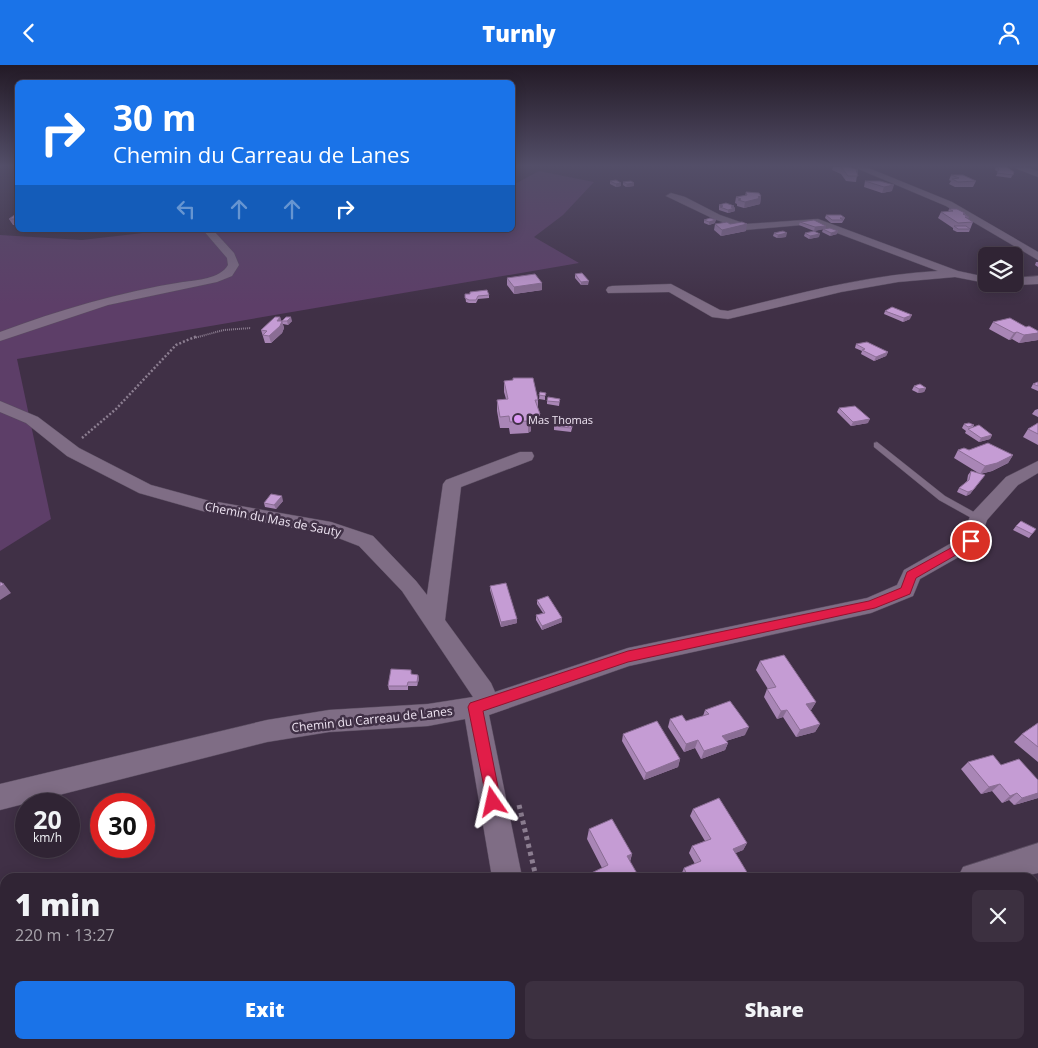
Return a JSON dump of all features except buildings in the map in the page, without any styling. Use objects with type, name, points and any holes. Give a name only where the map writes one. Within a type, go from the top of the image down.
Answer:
[{"type":"street","points":[[709,213],[745,227],[814,221],[955,274],[978,278]]},
{"type":"street","points":[[964,213],[1038,257]]},
{"type":"street","points":[[0,337],[89,306],[147,291],[221,277],[232,271],[234,264],[232,257],[210,232]]},
{"type":"street","points":[[612,290],[671,288],[717,315],[728,315],[840,288],[924,275],[955,274]]},
{"type":"street","points":[[1023,281],[1038,280]]},
{"type":"street","name":"Chemin du Mas de Sauty","points":[[0,406],[32,421],[66,447],[145,489],[206,506],[331,528],[366,541],[409,586],[434,624],[483,690],[481,706],[506,873]]},
{"type":"street","points":[[434,624],[452,484],[526,456]]},
{"type":"street","name":"Chemin du Carreau de Lanes","points":[[0,797],[266,731],[329,721],[428,715],[481,706],[628,657],[871,605],[906,591],[911,575],[971,541],[978,518],[1012,481],[1038,466]]},
{"type":"street","points":[[987,873],[1038,858]]},
{"type":"lane","points":[[877,445],[942,498],[978,518]]},
{"type":"path","points":[[66,447],[85,437],[110,415],[176,345],[198,336],[224,330],[250,328]]},
{"type":"shaded area","points":[[515,213],[565,213],[534,237],[579,263],[17,359],[51,519],[0,551],[0,235],[82,240],[152,232],[515,232]]},
{"type":"place","name":"Mas Thomas","points":[[518,419]]},
{"type":"route","points":[[493,802],[475,707],[487,705],[628,657],[751,629],[871,605],[906,591],[911,575],[971,541]]}]
